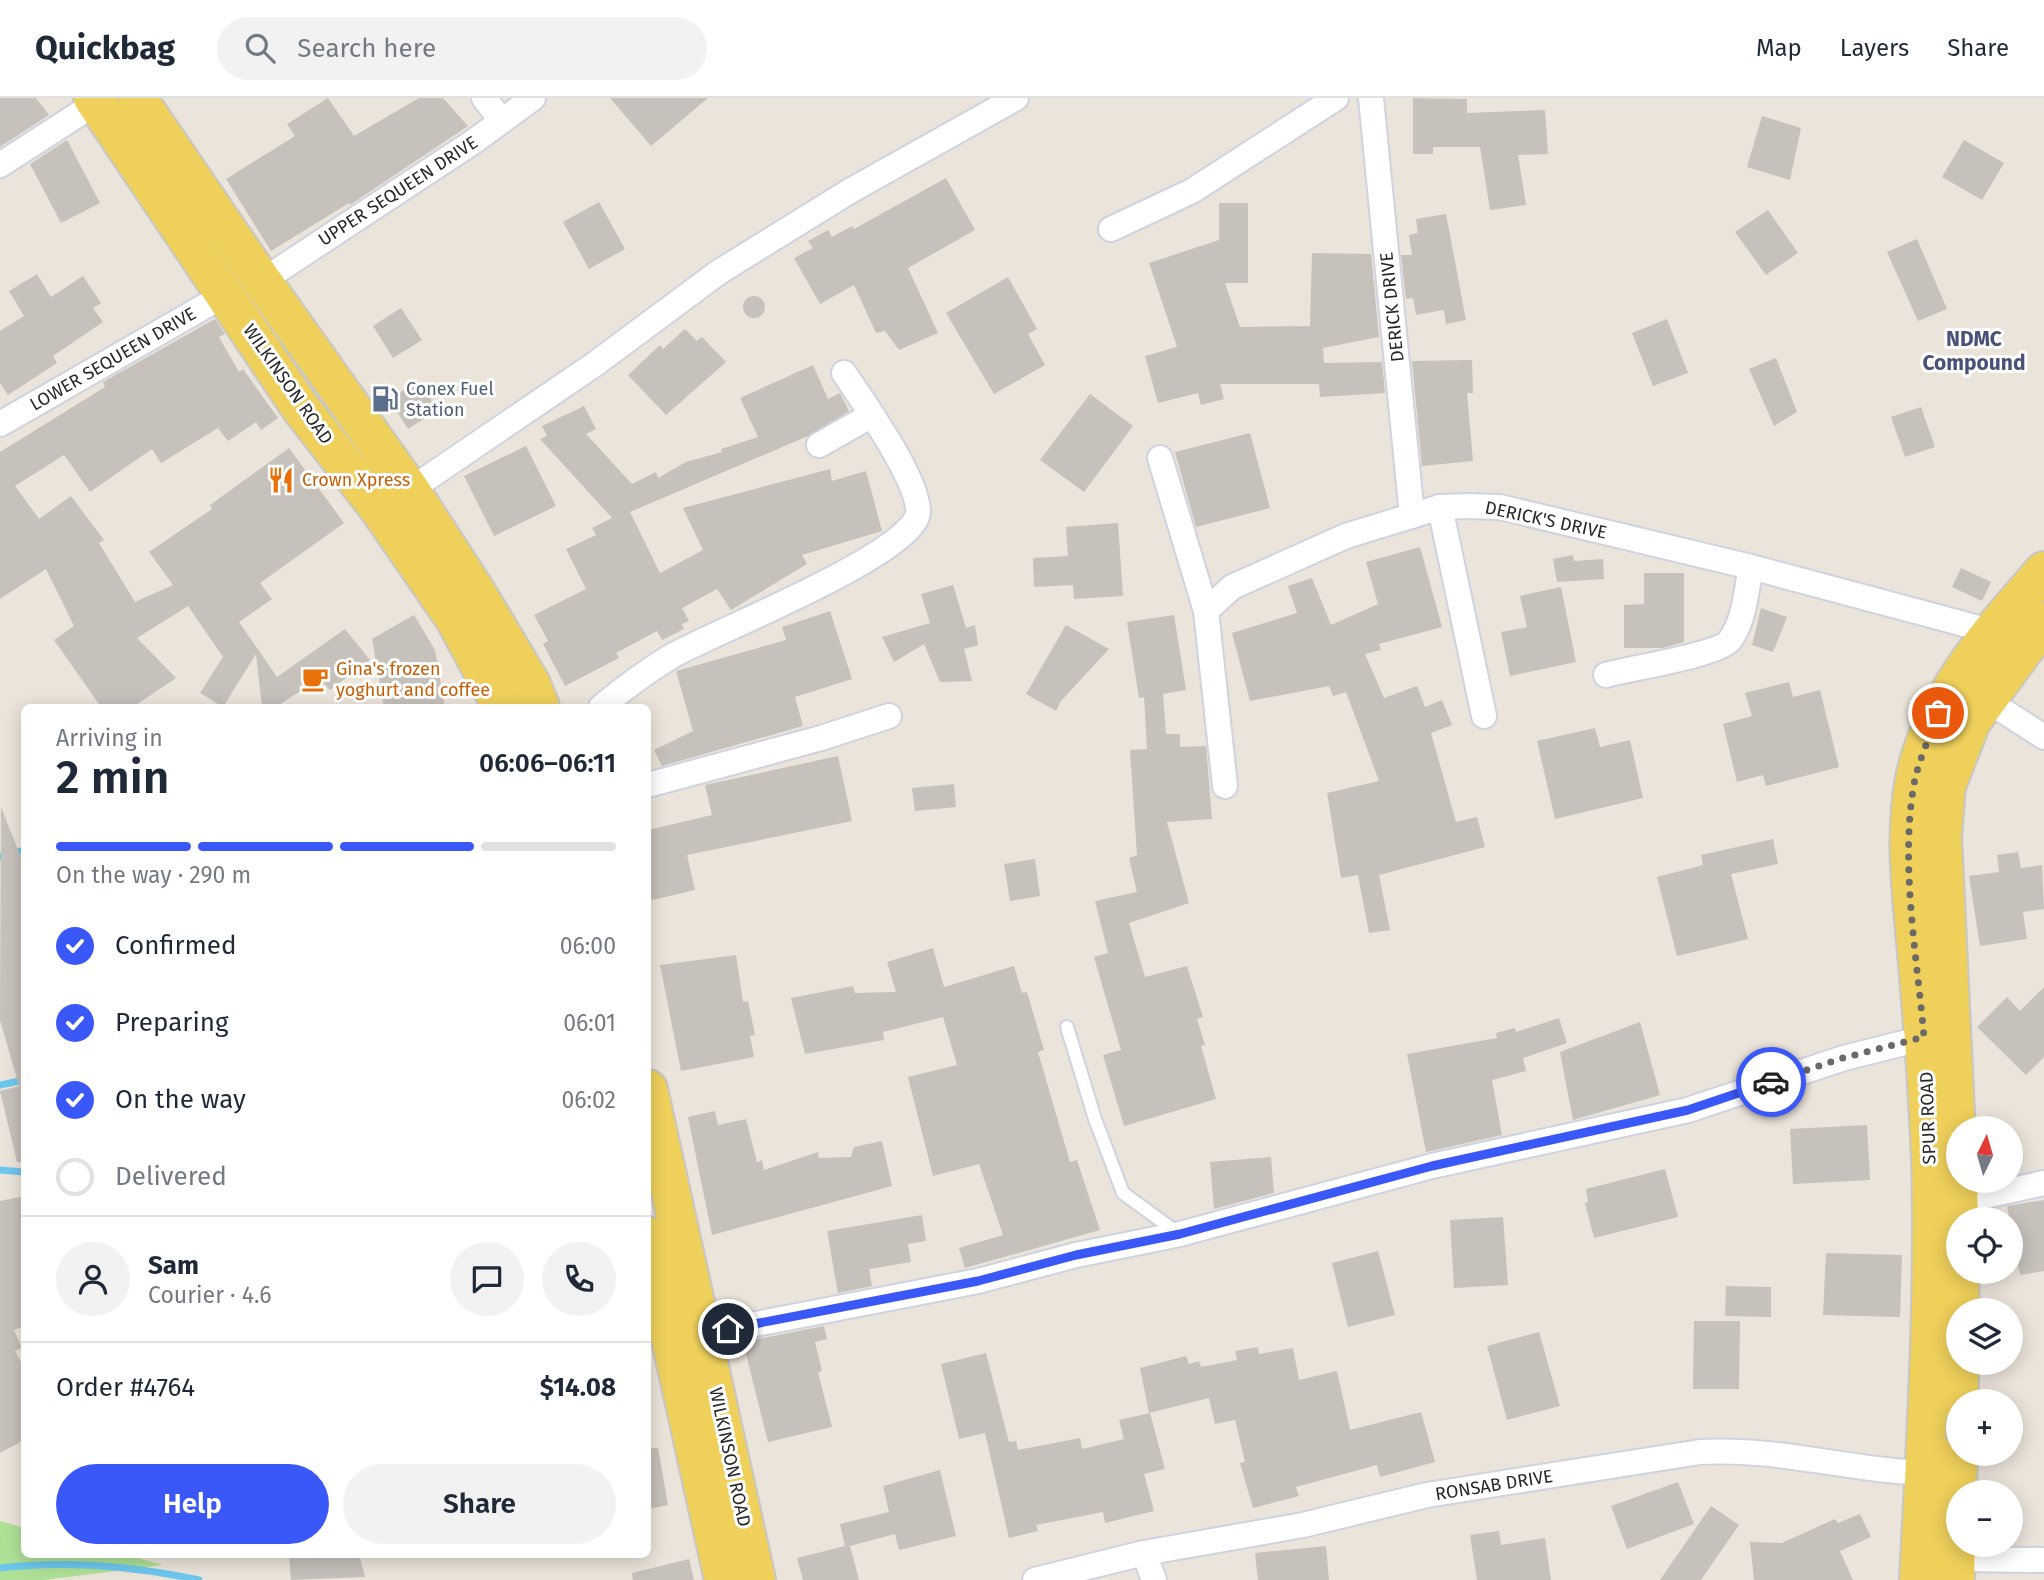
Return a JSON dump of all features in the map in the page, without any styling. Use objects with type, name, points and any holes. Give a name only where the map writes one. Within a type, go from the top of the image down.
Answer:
[{"type":"main road","name":"WILKINSON ROAD","points":[[94,101],[135,116],[262,281],[410,490],[476,592],[531,684],[539,704]]},
{"type":"main road","name":"WILKINSON ROAD","points":[[135,116],[226,294],[312,422],[380,510],[455,619],[500,704]]},
{"type":"main road","points":[[312,422],[345,398]]},
{"type":"main road","name":"SPUR ROAD","points":[[1946,1116],[1937,1034],[1942,836],[1946,786],[1971,722],[1972,690],[1990,631],[2044,571]]},
{"type":"main road","name":"SPUR ROAD","points":[[1972,690],[2044,622]]},
{"type":"main road","name":"WILKINSON ROAD","points":[[651,1118],[674,1337],[756,1580]]},
{"type":"main road","name":"SPUR ROAD","points":[[1954,1194],[1947,1467],[1956,1569]]},
{"type":"main road","name":"WILKINSON ROAD","points":[[651,1248],[674,1337],[724,1580]]},
{"type":"main road","name":"SPUR ROAD","points":[[1919,1580],[1947,1467]]},
{"type":"street","points":[[484,98],[502,121]]},
{"type":"street","name":"UPPER SEQUEEN DRIVE","points":[[262,281],[533,98]]},
{"type":"street","points":[[410,490],[595,364],[719,272],[850,191],[1016,98]]},
{"type":"street","points":[[1111,229],[1192,191],[1335,98]]},
{"type":"street","name":"DERICK DRIVE","points":[[1371,98],[1412,516]]},
{"type":"street","points":[[0,165],[94,101]]},
{"type":"street","name":"LOWER SEQUEEN DRIVE","points":[[0,424],[226,294]]},
{"type":"street","points":[[605,704],[670,657],[850,569],[912,529],[918,514],[916,499],[872,415],[844,373]]},
{"type":"street","points":[[819,445],[872,415]]},
{"type":"street","points":[[1160,458],[1206,611],[1225,786]]},
{"type":"street","points":[[1440,507],[1484,716]]},
{"type":"street","name":"DERICK'S DRIVE","points":[[1206,611],[1231,587],[1346,536],[1440,507],[1500,507],[1751,567],[1990,631]]},
{"type":"street","points":[[1606,675],[1708,653],[1729,643],[1740,622],[1751,567]]},
{"type":"street","points":[[1972,690],[2044,737]]},
{"type":"street","points":[[651,784],[821,738],[889,716]]},
{"type":"street","points":[[674,1337],[978,1281],[1076,1255],[1180,1234],[1432,1166],[1688,1110],[1843,1058],[1937,1034]]},
{"type":"street","points":[[2023,1183],[2044,1183]]},
{"type":"street","name":"RONSAB DRIVE","points":[[1035,1580],[1144,1553],[1303,1525],[1427,1495],[1700,1452],[1725,1451],[1947,1467]]},
{"type":"street","points":[[1144,1553],[1154,1580]]},
{"type":"street","points":[[1956,1569],[2044,1560]]},
{"type":"lane","points":[[1067,1027],[1095,1119],[1123,1193],[1180,1234]]},
{"type":"green space","points":[[0,1521],[21,1527],[21,1558],[138,1558],[163,1565],[44,1580],[0,1580]]},
{"type":"building","points":[[0,98],[36,98],[49,115],[0,147]]},
{"type":"building","points":[[328,98],[354,136],[419,98],[443,98],[468,126],[350,205],[349,203],[271,251],[226,179],[295,136],[287,124]]},
{"type":"building","points":[[610,98],[708,98],[651,146]]},
{"type":"building","points":[[1413,98],[1467,99],[1467,113],[1545,110],[1548,154],[1518,155],[1526,205],[1490,210],[1480,147],[1433,147],[1433,154],[1413,154]]},
{"type":"building","points":[[1762,116],[1801,128],[1790,180],[1747,167]]},
{"type":"building","points":[[67,140],[100,203],[61,223],[30,164]]},
{"type":"building","points":[[1964,140],[2004,163],[1982,200],[1942,177]]},
{"type":"building","points":[[946,178],[975,230],[908,268],[938,333],[899,350],[885,331],[876,333],[854,285],[820,304],[794,258],[813,248],[808,241],[828,230],[832,237],[852,226],[854,229]]},
{"type":"building","points":[[599,202],[625,249],[589,269],[563,222]]},
{"type":"building","points":[[1219,203],[1248,203],[1248,283],[1225,283],[1240,327],[1310,326],[1312,253],[1371,254],[1379,337],[1323,348],[1324,363],[1382,362],[1385,393],[1320,397],[1319,384],[1220,384],[1224,399],[1201,405],[1198,393],[1158,403],[1145,356],[1177,347],[1149,263],[1219,240]]},
{"type":"building","points":[[1768,210],[1798,253],[1766,275],[1735,232]]},
{"type":"building","points":[[1446,214],[1466,320],[1446,324],[1444,310],[1416,315],[1413,298],[1406,299],[1401,255],[1412,255],[1409,235],[1418,233],[1416,219]]},
{"type":"building","points":[[1917,239],[1947,309],[1918,321],[1887,252]]},
{"type":"building","points":[[37,274],[51,297],[83,276],[101,303],[93,308],[103,322],[53,356],[57,363],[8,395],[0,383],[0,331],[24,316],[9,291]]},
{"type":"building","points":[[1008,277],[1037,329],[1028,334],[1045,365],[994,394],[946,313]]},
{"type":"building","points":[[754,296],[762,299],[765,307],[762,315],[754,318],[746,315],[743,307],[746,299]]},
{"type":"building","points":[[401,308],[422,340],[393,358],[373,326]]},
{"type":"building","points":[[215,319],[225,334],[219,337],[239,372],[243,369],[278,418],[261,430],[256,422],[228,441],[218,428],[161,463],[152,449],[90,492],[64,455],[15,486],[39,519],[71,496],[104,540],[99,543],[135,602],[173,585],[149,552],[212,509],[210,505],[289,448],[344,523],[260,583],[272,599],[239,622],[277,677],[345,629],[370,660],[330,690],[319,679],[281,704],[262,704],[256,654],[225,704],[218,704],[200,693],[223,657],[188,606],[137,638],[176,678],[137,704],[99,704],[54,640],[74,626],[46,569],[0,599],[0,452],[105,387],[103,382]]},
{"type":"building","points":[[1667,319],[1688,373],[1653,386],[1632,333]]},
{"type":"building","points":[[685,329],[697,341],[702,337],[726,362],[666,415],[628,375],[660,345],[663,349]]},
{"type":"building","points":[[1776,358],[1797,412],[1774,426],[1749,369]]},
{"type":"building","points":[[1472,360],[1473,393],[1467,393],[1473,461],[1422,466],[1412,361]]},
{"type":"building","points":[[813,365],[828,399],[840,393],[849,411],[808,436],[630,512],[660,573],[703,550],[683,508],[830,469],[832,481],[866,471],[882,531],[802,555],[807,564],[731,610],[717,589],[682,608],[689,621],[682,624],[684,629],[662,640],[657,631],[616,653],[619,658],[565,686],[543,644],[548,641],[534,615],[586,589],[566,549],[596,535],[592,528],[612,518],[540,439],[547,436],[542,426],[584,406],[596,429],[586,434],[632,484],[656,472],[658,478],[686,462],[722,452],[721,449],[758,437],[740,398]]},
{"type":"building","points":[[419,381],[438,410],[408,429],[389,399]]},
{"type":"building","points":[[1090,394],[1133,426],[1084,492],[1040,460]]},
{"type":"building","points":[[1921,407],[1935,447],[1905,457],[1891,417]]},
{"type":"building","points":[[1250,433],[1270,508],[1196,527],[1175,452]]},
{"type":"building","points":[[526,446],[556,506],[494,536],[464,476]]},
{"type":"building","points":[[1118,523],[1123,596],[1074,599],[1073,585],[1034,587],[1033,558],[1068,556],[1066,527]]},
{"type":"building","points":[[1420,547],[1442,627],[1379,644],[1381,650],[1365,654],[1384,698],[1417,686],[1425,707],[1442,700],[1452,725],[1431,733],[1456,822],[1477,817],[1485,847],[1379,875],[1390,930],[1369,933],[1358,875],[1341,878],[1327,793],[1379,781],[1346,692],[1333,696],[1329,686],[1250,701],[1232,633],[1297,613],[1288,586],[1312,578],[1331,625],[1378,604],[1366,562]]},
{"type":"building","points":[[1573,555],[1574,561],[1603,559],[1604,579],[1557,582],[1553,559]]},
{"type":"building","points":[[1961,568],[1991,582],[1982,601],[1952,587]]},
{"type":"building","points":[[1644,573],[1684,573],[1684,642],[1662,648],[1624,648],[1624,605],[1644,604]]},
{"type":"building","points":[[953,585],[966,628],[975,625],[978,645],[964,649],[972,681],[940,682],[924,644],[894,662],[882,637],[930,623],[921,594]]},
{"type":"building","points":[[1561,587],[1576,662],[1510,676],[1501,632],[1527,627],[1520,596]]},
{"type":"building","points":[[1761,608],[1787,617],[1773,652],[1752,645]]},
{"type":"building","points":[[830,611],[852,679],[795,697],[803,726],[662,766],[654,750],[693,731],[676,671],[786,640],[782,627]]},
{"type":"building","points":[[414,615],[435,650],[444,704],[383,704],[372,639]]},
{"type":"building","points":[[1174,615],[1186,690],[1163,694],[1166,734],[1180,734],[1180,747],[1206,746],[1212,819],[1167,822],[1189,903],[1129,923],[1145,977],[1187,966],[1203,1017],[1197,1019],[1205,1045],[1201,1046],[1216,1099],[1124,1126],[1103,1055],[1121,1050],[1094,957],[1108,953],[1095,901],[1137,892],[1129,858],[1137,855],[1130,750],[1147,749],[1144,697],[1139,698],[1127,622]]},
{"type":"building","points":[[1066,625],[1109,649],[1061,701],[1056,711],[1026,694]]},
{"type":"building","points":[[1789,682],[1793,697],[1820,690],[1839,767],[1766,786],[1763,775],[1737,782],[1723,724],[1752,716],[1745,693]]},
{"type":"building","points":[[1595,728],[1600,747],[1630,740],[1643,798],[1555,819],[1537,741]]},
{"type":"building","points":[[838,756],[852,821],[687,855],[695,890],[651,900],[651,829],[712,815],[705,785]]},
{"type":"building","points":[[954,784],[956,807],[915,811],[912,788]]},
{"type":"building","points":[[1,807],[21,857],[21,1086],[0,1020]]},
{"type":"building","points":[[1773,839],[1778,864],[1731,874],[1748,939],[1677,956],[1657,877],[1703,865],[1701,855]]},
{"type":"building","points":[[2018,852],[2021,868],[2042,865],[2044,909],[2023,912],[2027,939],[1980,946],[1969,876],[1999,872],[1997,855]]},
{"type":"building","points":[[1035,859],[1040,896],[1010,901],[1004,864]]},
{"type":"building","points":[[933,948],[944,987],[1014,966],[1022,993],[1027,992],[1044,1050],[1038,1052],[1070,1162],[1077,1160],[1100,1230],[965,1268],[959,1248],[1003,1235],[979,1164],[933,1176],[908,1077],[957,1065],[943,1017],[883,1032],[884,1040],[805,1054],[791,998],[853,986],[855,993],[896,992],[887,962]]},
{"type":"building","points":[[736,955],[743,1002],[748,1001],[755,1035],[750,1036],[754,1057],[681,1071],[660,965]]},
{"type":"building","points":[[2044,987],[2044,1057],[2026,1075],[1977,1027],[2007,997],[2020,1011]]},
{"type":"building","points":[[1559,1018],[1567,1043],[1523,1058],[1526,1071],[1492,1080],[1502,1135],[1426,1152],[1407,1054],[1497,1038],[1496,1033],[1515,1028],[1516,1032]]},
{"type":"building","points":[[1640,1022],[1660,1095],[1573,1120],[1560,1052]]},
{"type":"building","points":[[21,1086],[21,1162],[17,1162],[0,1091]]},
{"type":"building","points":[[715,1111],[718,1125],[746,1119],[757,1162],[762,1160],[764,1170],[818,1152],[819,1158],[851,1157],[854,1147],[882,1141],[892,1186],[712,1235],[688,1117]]},
{"type":"building","points":[[1867,1125],[1870,1180],[1793,1184],[1790,1129]]},
{"type":"building","points":[[1271,1157],[1274,1193],[1214,1209],[1210,1162]]},
{"type":"building","points":[[1665,1169],[1678,1217],[1594,1238],[1585,1203],[1588,1202],[1586,1189]]},
{"type":"building","points":[[21,1197],[21,1327],[14,1330],[21,1346],[15,1351],[21,1362],[21,1442],[0,1453],[0,1201]]},
{"type":"building","points":[[2044,1200],[2044,1271],[2023,1274],[2023,1207],[2007,1206]]},
{"type":"building","points":[[922,1215],[926,1241],[908,1244],[911,1262],[869,1269],[872,1286],[838,1293],[827,1231]]},
{"type":"building","points":[[1503,1217],[1508,1285],[1454,1288],[1450,1220]]},
{"type":"building","points":[[1378,1251],[1395,1315],[1348,1327],[1332,1263]]},
{"type":"building","points":[[1826,1253],[1902,1255],[1900,1317],[1823,1315]]},
{"type":"building","points":[[1726,1286],[1771,1287],[1771,1317],[1725,1316]]},
{"type":"building","points":[[1694,1321],[1740,1321],[1739,1389],[1693,1389]]},
{"type":"building","points":[[824,1326],[827,1339],[815,1342],[822,1371],[818,1372],[832,1427],[768,1442],[743,1342]]},
{"type":"building","points":[[1539,1332],[1560,1406],[1507,1420],[1487,1346]]},
{"type":"building","points":[[1258,1347],[1259,1354],[1293,1348],[1299,1380],[1337,1371],[1350,1430],[1421,1412],[1435,1462],[1380,1477],[1377,1465],[1296,1487],[1299,1496],[1253,1508],[1240,1463],[1245,1462],[1235,1420],[1215,1424],[1209,1398],[1149,1413],[1140,1368],[1186,1356],[1189,1364],[1199,1361],[1201,1367],[1237,1360],[1235,1351]]},
{"type":"building","points":[[986,1353],[1009,1442],[1016,1441],[1018,1450],[1080,1438],[1082,1449],[1124,1439],[1119,1420],[1150,1413],[1165,1469],[1144,1474],[1154,1511],[1105,1523],[1103,1512],[1036,1525],[1038,1531],[1009,1538],[985,1433],[959,1439],[941,1364]]},
{"type":"building","points":[[651,1448],[658,1448],[668,1505],[651,1508]]},
{"type":"building","points":[[940,1470],[956,1536],[899,1550],[895,1534],[850,1546],[859,1580],[803,1580],[797,1558],[845,1546],[840,1524],[889,1512],[883,1486]]},
{"type":"building","points":[[1678,1482],[1694,1524],[1627,1549],[1611,1506]]},
{"type":"building","points":[[1711,1506],[1739,1525],[1701,1580],[1660,1580]]},
{"type":"building","points":[[1860,1514],[1871,1537],[1840,1551],[1853,1580],[1754,1580],[1750,1542],[1782,1543],[1835,1519],[1838,1523]]},
{"type":"building","points":[[1499,1531],[1501,1545],[1545,1538],[1551,1580],[1477,1580],[1470,1535]]},
{"type":"building","points":[[1326,1546],[1329,1580],[1258,1580],[1255,1553]]},
{"type":"building","points":[[289,1558],[360,1558],[365,1577],[291,1580]]},
{"type":"building","points":[[689,1559],[694,1580],[633,1580],[632,1573]]},
{"type":"waterway","points":[[0,857],[21,851]]},
{"type":"waterway","points":[[0,1085],[21,1081]]},
{"type":"waterway","points":[[0,1170],[21,1172]]},
{"type":"waterway","points":[[0,1568],[100,1566],[199,1580]]},
{"type":"way so far","points":[[1771,1082],[1843,1058],[1924,1037],[1910,869],[1911,816],[1915,778],[1938,713]]},
{"type":"place","name":"Conex Fuel Station","points":[[385,399]]},
{"type":"place","name":"Crown Xpress","points":[[281,480]]},
{"type":"place","name":"Gina's frozen yoghurt and coffee","points":[[315,679]]},
{"type":"district","name":"NDMC Compound","points":[[1974,351]]},
{"type":"route","points":[[728,1329],[978,1281],[1076,1255],[1180,1234],[1432,1166],[1688,1110],[1771,1082]]}]
